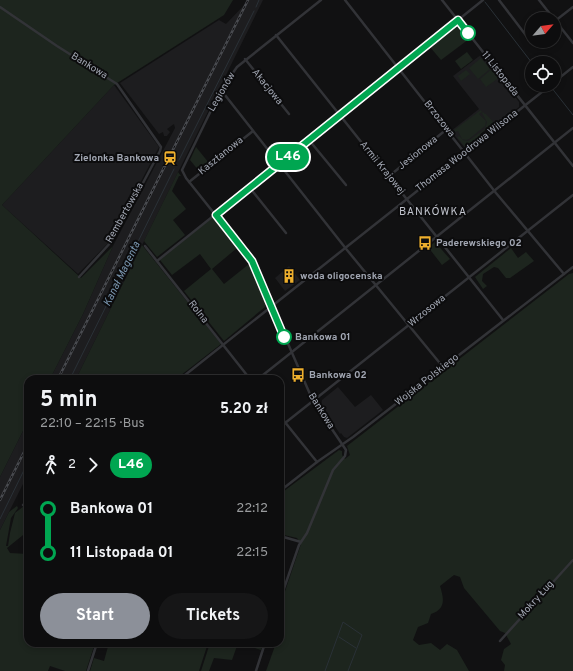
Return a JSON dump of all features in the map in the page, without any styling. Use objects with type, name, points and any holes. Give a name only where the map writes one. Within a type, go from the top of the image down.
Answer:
[{"type":"street","name":"Legionów","points":[[182,170],[222,90],[237,67],[321,0]]},
{"type":"street","name":"Brzozowa","points":[[345,0],[494,191],[564,274]]},
{"type":"street","name":"11 Listopada","points":[[442,0],[573,166]]},
{"type":"street","points":[[157,261],[483,0]]},
{"type":"street","points":[[499,0],[525,34]]},
{"type":"street","points":[[539,0],[548,12]]},
{"type":"street","name":"Bankowa","points":[[0,7],[57,46],[117,84],[159,144]]},
{"type":"street","points":[[561,15],[573,7]]},
{"type":"street","points":[[561,28],[573,43]]},
{"type":"street","name":"Armii Krajowej","points":[[276,35],[503,320]]},
{"type":"street","name":"Akacjowa","points":[[245,60],[289,114]]},
{"type":"street","points":[[561,77],[573,67]]},
{"type":"street","points":[[222,90],[345,247],[443,367]]},
{"type":"street","name":"Thomasa Woodrowa Wilsona","points":[[185,375],[542,92]]},
{"type":"street","points":[[263,375],[573,128]]},
{"type":"street","name":"Jesionowa","points":[[388,176],[447,129]]},
{"type":"street","name":"Kasztanowa","points":[[189,182],[253,131]]},
{"type":"street","points":[[309,140],[346,185]]},
{"type":"street","name":"Rembertowska","points":[[79,277],[112,241],[160,151],[161,147],[159,144]]},
{"type":"street","name":"Bankowa","points":[[182,170],[189,182],[252,261],[313,401],[342,445]]},
{"type":"street","points":[[250,188],[286,233]]},
{"type":"street","name":"Wrzosowa","points":[[285,423],[573,195]]},
{"type":"street","name":"Rolna","points":[[145,246],[247,375]]},
{"type":"street","name":"Wojska Polskiego","points":[[284,488],[573,267]]},
{"type":"street","points":[[285,423],[317,462]]},
{"type":"street","points":[[284,589],[301,542],[307,533],[333,470],[346,455],[346,450],[342,445]]},
{"type":"street","points":[[284,537],[301,542]]},
{"type":"street","name":"Mokry Ług","points":[[500,641],[573,560]]},
{"type":"street","points":[[88,671],[96,647]]},
{"type":"street","points":[[256,671],[264,647]]},
{"type":"shaded area","points":[[0,0],[233,0],[224,15],[114,85],[2,205],[81,278],[113,246],[83,314],[52,375],[24,375],[24,429],[0,477]]},
{"type":"shaded area","points":[[249,0],[263,0],[78,375],[52,375],[83,314],[113,246],[175,128],[174,124],[167,129],[170,132],[167,136],[164,136],[163,132],[159,134],[120,83],[219,20],[226,24]]},
{"type":"shaded area","points":[[457,26],[469,39],[441,60],[430,47]]},
{"type":"shaded area","points":[[467,52],[473,60],[461,69],[455,61]]},
{"type":"shaded area","points":[[482,54],[519,102],[519,107],[498,123],[496,121],[480,134],[481,136],[467,147],[464,147],[451,131],[479,109],[453,76]]},
{"type":"shaded area","points":[[481,58],[490,69],[478,79],[469,68]]},
{"type":"shaded area","points":[[493,68],[500,77],[486,87],[480,79]]},
{"type":"shaded area","points":[[466,70],[470,74],[461,81],[458,76]]},
{"type":"shaded area","points":[[114,85],[159,147],[109,242],[78,274],[2,205]]},
{"type":"shaded area","points":[[481,110],[482,112],[479,114],[486,121],[485,126],[469,139],[462,139],[458,131],[455,132],[454,130]]},
{"type":"shaded area","points":[[483,112],[494,123],[480,134],[481,136],[465,147],[457,137],[459,136],[463,140],[468,141],[485,129],[487,122],[482,113]]},
{"type":"shaded area","points":[[196,147],[209,163],[199,171],[190,160]]},
{"type":"shaded area","points":[[178,172],[181,176],[179,176],[172,191],[186,209],[173,220],[185,235],[157,257],[144,241]]},
{"type":"shaded area","points":[[213,217],[237,248],[212,269],[224,284],[249,264],[266,304],[265,307],[224,341],[184,291],[211,269],[200,254],[172,275],[160,260]]},
{"type":"shaded area","points":[[435,242],[450,259],[442,265],[428,247]]},
{"type":"shaded area","points":[[142,245],[221,344],[181,375],[78,375]]},
{"type":"shaded area","points":[[511,248],[518,258],[526,252],[534,261],[510,278],[506,278],[498,268],[494,267],[483,274],[482,281],[487,286],[483,289],[475,277]]},
{"type":"shaded area","points":[[289,266],[300,280],[285,291],[275,278]]},
{"type":"shaded area","points":[[573,273],[573,671],[504,671],[505,665],[501,660],[504,649],[511,644],[505,633],[500,631],[464,588],[460,577],[454,575],[440,586],[443,603],[436,612],[431,614],[428,623],[418,627],[413,640],[419,645],[431,643],[440,650],[447,644],[457,650],[469,671],[266,671],[275,647],[284,647],[284,594],[301,544],[297,538],[284,535],[284,491],[339,450],[342,451],[342,455],[345,459],[350,455],[347,446],[569,274]]},
{"type":"shaded area","points":[[338,387],[355,407],[371,395],[383,410],[347,438],[341,433],[340,434],[321,405],[322,400]]},
{"type":"shaded area","points":[[24,429],[24,482],[0,530],[0,477]]},
{"type":"shaded area","points":[[17,506],[18,508],[11,518],[6,546],[8,546],[15,513],[24,506],[24,534],[7,548],[10,553],[24,554],[24,647],[94,647],[86,671],[65,671],[50,666],[48,671],[0,671],[0,530],[9,512]]},
{"type":"shaded area","points":[[108,647],[207,647],[199,671],[90,671],[94,658],[104,661]]},
{"type":"shaded area","points":[[209,647],[237,647],[232,660],[214,658],[209,671],[201,671]]},
{"type":"shaded area","points":[[252,647],[262,647],[261,650]]},
{"type":"waterway","name":"Kanał Magenta","points":[[256,7],[259,0]]},
{"type":"waterway","points":[[485,2],[527,56]]},
{"type":"waterway","name":"Kanał Magenta","points":[[179,160],[254,11]]},
{"type":"waterway","points":[[555,92],[573,115]]},
{"type":"waterway","name":"Kanał Magenta","points":[[72,375],[174,169]]},
{"type":"waterway","name":"Kanał Magenta","points":[[0,519],[24,470]]},
{"type":"waterway","points":[[325,671],[343,622],[362,635],[348,671]]},
{"type":"waterway","points":[[339,637],[356,648]]},
{"type":"railway","points":[[60,375],[248,0]]},
{"type":"railway","points":[[0,500],[24,452]]},
{"type":"bus line","name":"L46","points":[[284,337],[252,261],[216,215],[458,20],[468,33]]},
{"type":"place","name":"Zielonka Bankowa","points":[[170,158]]},
{"type":"place","name":"Paderewskiego 02","points":[[425,243]]},
{"type":"place","name":"woda oligocenska","points":[[289,276]]},
{"type":"place","name":"Bankowa 01","points":[[284,337]]},
{"type":"place","name":"Bankowa 02","points":[[298,375]]},
{"type":"district","name":"BANKÓWKA","points":[[433,212]]}]
